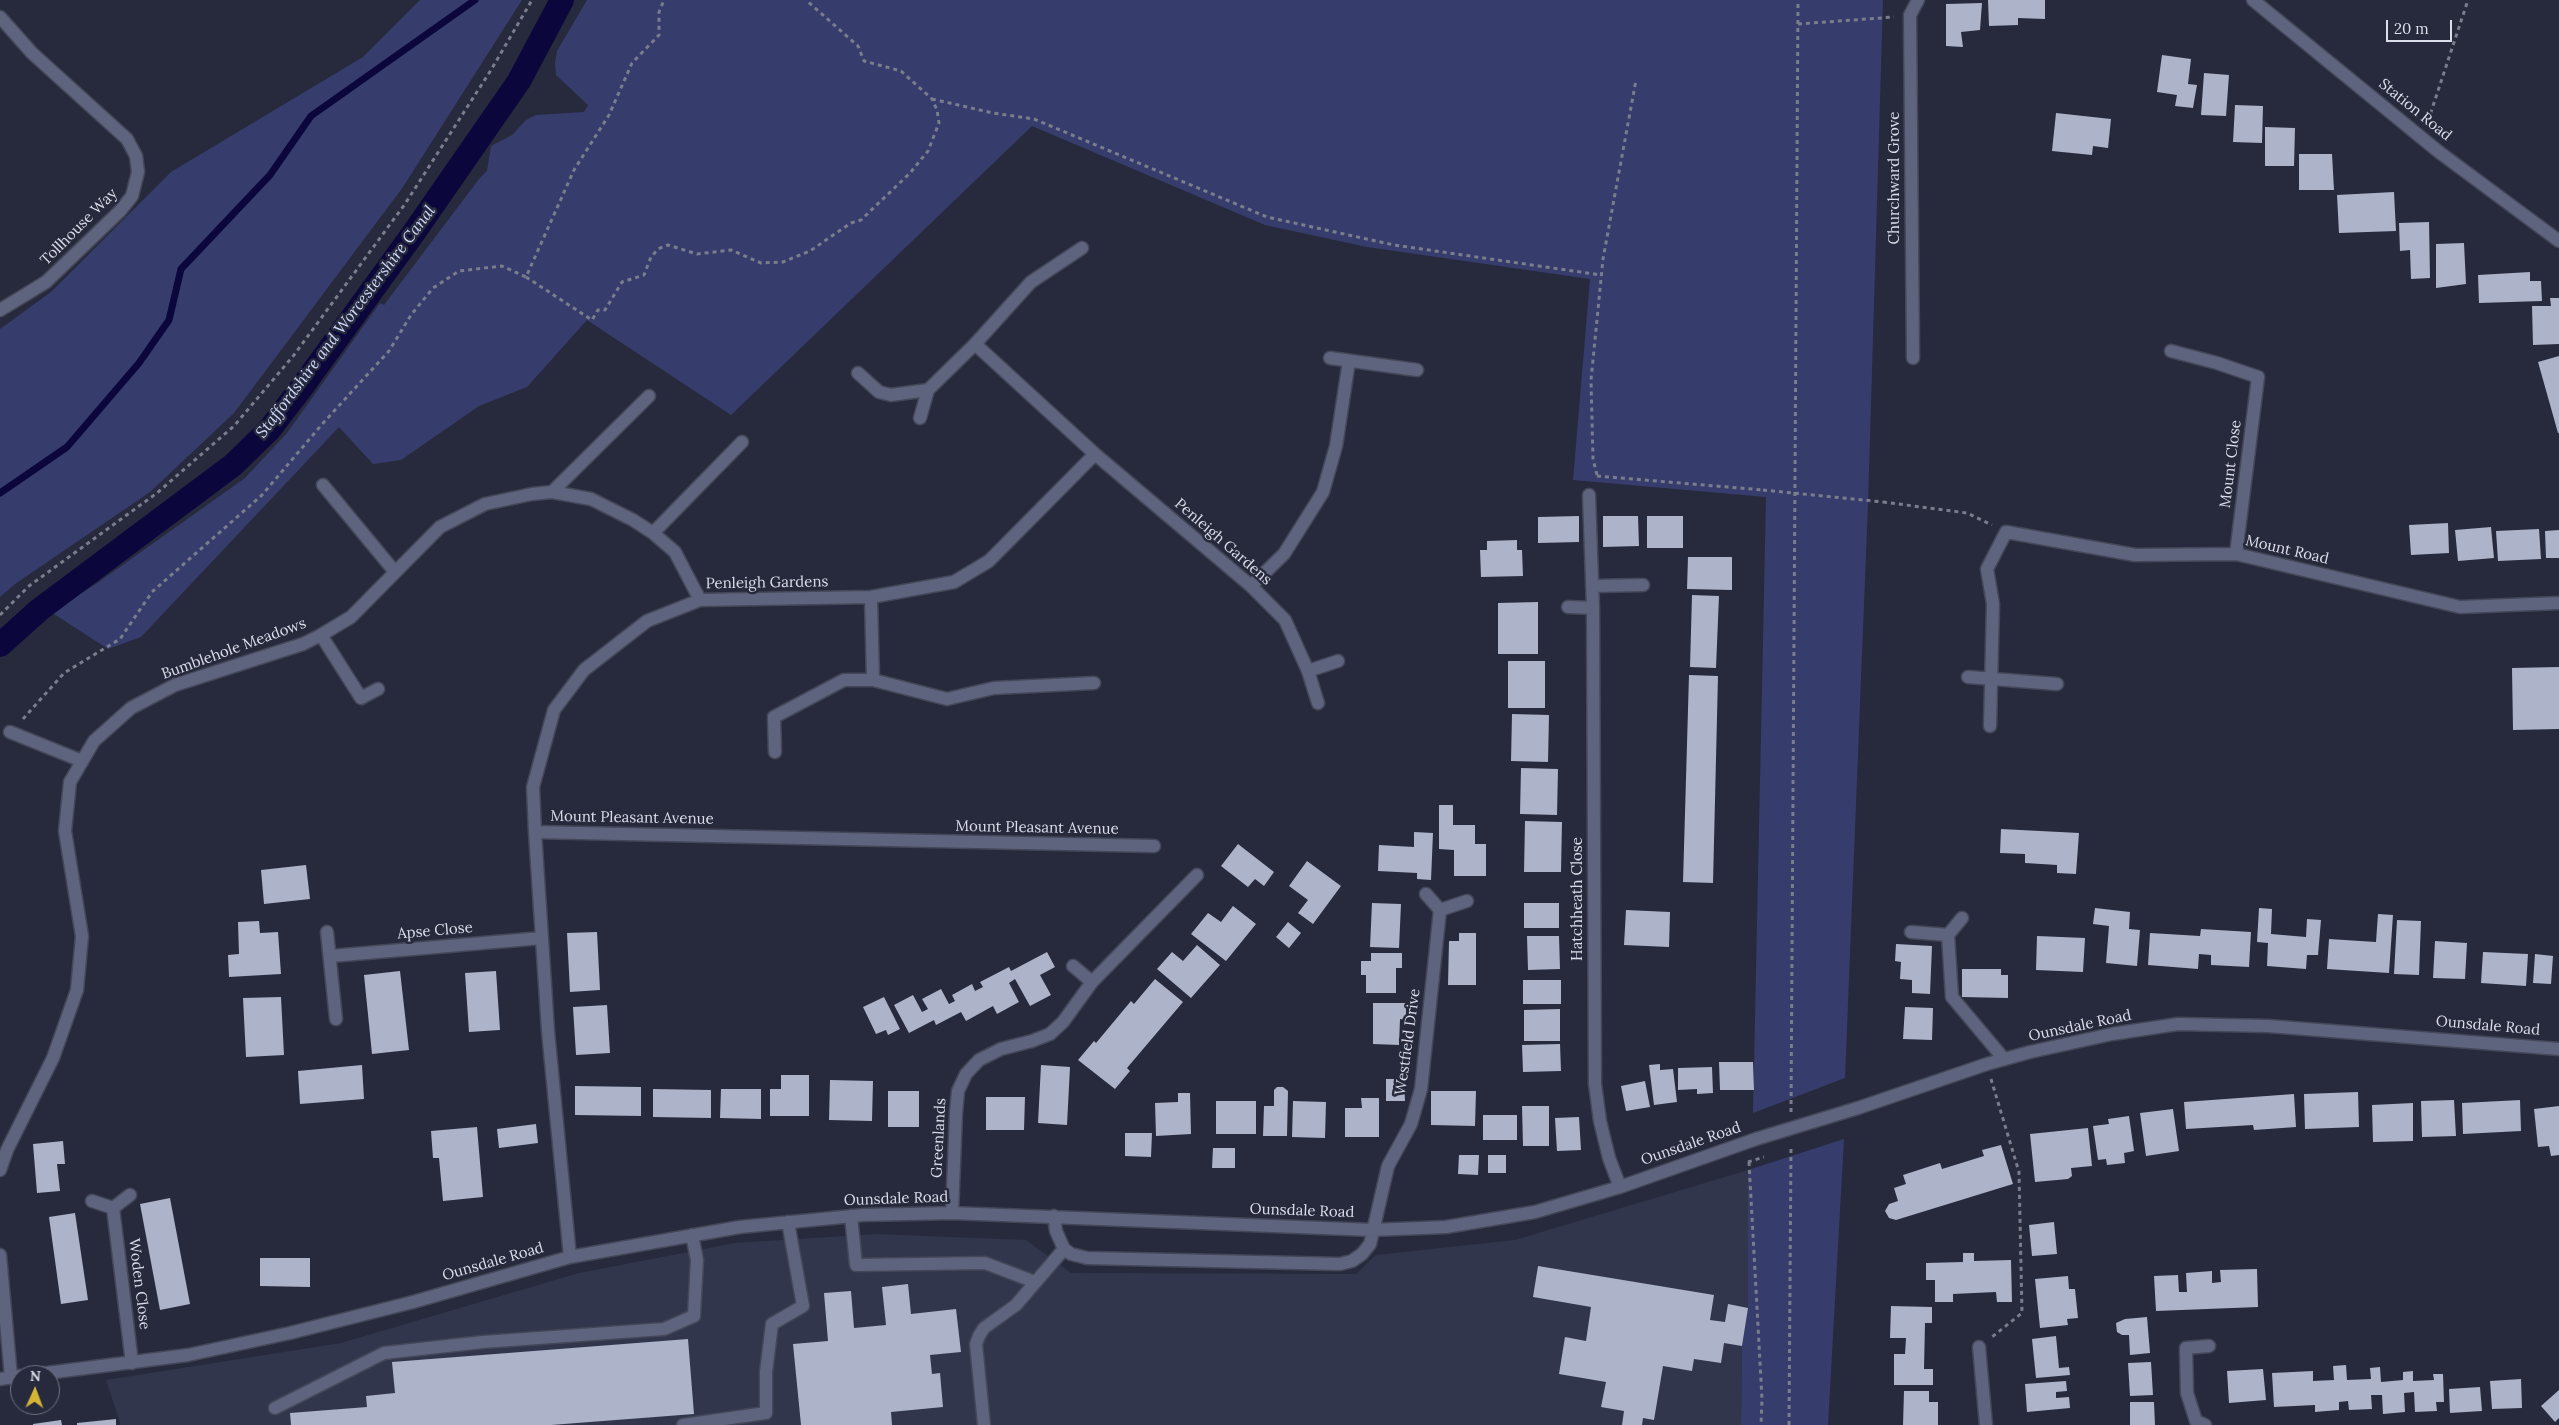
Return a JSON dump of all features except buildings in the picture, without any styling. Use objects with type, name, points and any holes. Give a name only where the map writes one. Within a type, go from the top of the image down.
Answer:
[{"type":"street","name":"Churchward Grove","points":[[1913,358],[1910,15],[1918,0]]},
{"type":"street","name":"Station Road","points":[[2254,0],[2422,138],[2559,241]]},
{"type":"street","name":"Tollhouse Way","points":[[0,17],[32,53],[128,138],[136,156],[138,172],[132,196],[120,211],[46,282],[0,310]]},
{"type":"street","points":[[920,418],[928,390],[975,344],[1031,282],[1082,248]]},
{"type":"street","name":"Penleigh Gardens","points":[[975,344],[1095,454],[1251,586],[1285,620],[1308,671],[1318,703]]},
{"type":"street","name":"Mount Close","points":[[2171,351],[2217,363],[2258,377],[2236,554]]},
{"type":"street","points":[[1330,358],[1417,370]]},
{"type":"street","points":[[1251,586],[1284,554],[1323,492],[1336,446],[1349,361]]},
{"type":"street","points":[[858,373],[880,392],[891,395],[928,390]]},
{"type":"street","points":[[552,492],[649,396]]},
{"type":"street","points":[[653,533],[742,442]]},
{"type":"street","name":"Penleigh Gardens","points":[[536,832],[533,787],[554,710],[584,670],[647,622],[700,600],[871,597],[954,582],[989,561],[1095,454]]},
{"type":"street","points":[[324,485],[395,572]]},
{"type":"street","name":"Bumblehole Meadows","points":[[0,1170],[3,1149],[53,1058],[77,990],[82,936],[65,831],[70,782],[94,741],[131,708],[175,685],[302,644],[321,634],[351,617],[440,527],[485,504],[532,494],[552,492],[591,498],[653,533],[675,552],[700,600]]},
{"type":"street","name":"Hatchheath Close","points":[[1589,495],[1593,608],[1595,1084],[1600,1121],[1609,1158],[1620,1187]]},
{"type":"street","points":[[1990,726],[1993,678],[1993,604],[1987,569],[2006,532]]},
{"type":"street","name":"Mount Road","points":[[2006,532],[2135,556],[2236,554],[2460,607],[2559,603]]},
{"type":"street","points":[[1592,586],[1643,585]]},
{"type":"street","points":[[871,597],[873,680]]},
{"type":"street","points":[[1568,607],[1593,608]]},
{"type":"street","points":[[321,634],[362,698],[378,689]]},
{"type":"street","points":[[1308,671],[1338,661]]},
{"type":"street","points":[[1968,677],[2057,684]]},
{"type":"street","points":[[775,752],[774,717],[844,680],[873,680],[946,699],[994,688],[1094,683]]},
{"type":"street","points":[[10,732],[82,761]]},
{"type":"street","name":"Mount Pleasant Avenue","points":[[570,1257],[548,1031],[536,832],[1154,846]]},
{"type":"street","name":"Greenlands","points":[[952,1213],[958,1091],[966,1074],[979,1060],[1001,1048],[1032,1041],[1050,1034],[1063,1022],[1092,982],[1197,875]]},
{"type":"street","points":[[1426,894],[1440,910],[1467,901]]},
{"type":"street","name":"Westfield Drive","points":[[1064,1249],[1071,1254],[1087,1258],[1340,1264],[1362,1254],[1370,1244],[1388,1166],[1410,1124],[1421,1089],[1440,910]]},
{"type":"street","points":[[1962,918],[1948,935],[1952,997],[2004,1059]]},
{"type":"street","points":[[327,932],[331,956],[336,1019]]},
{"type":"street","points":[[1911,932],[1948,935]]},
{"type":"street","name":"Apse Close","points":[[331,956],[542,938]]},
{"type":"street","points":[[1073,966],[1092,982]]},
{"type":"street","name":"Ounsdale Road","points":[[60,1372],[188,1355],[290,1333],[413,1302],[570,1257],[692,1235],[788,1222],[851,1216],[952,1213],[1372,1230],[1446,1227],[1486,1222],[1535,1212],[1620,1187],[1756,1139],[1858,1108],[2004,1059],[2080,1040],[2178,1024],[2277,1026],[2559,1049]]},
{"type":"street","points":[[92,1201],[113,1208],[130,1195]]},
{"type":"street","name":"Woden Close","points":[[113,1208],[132,1363]]},
{"type":"street","points":[[851,1216],[856,1265],[985,1263],[1035,1282]]},
{"type":"street","points":[[984,1425],[976,1344],[984,1328],[1016,1305],[1064,1249],[1056,1231],[1054,1216]]},
{"type":"street","points":[[683,1425],[766,1413],[766,1372],[772,1324],[803,1306],[788,1222]]},
{"type":"street","points":[[275,1408],[384,1353],[483,1342],[664,1329],[694,1316],[697,1260],[692,1235]]},
{"type":"street","points":[[0,1255],[10,1378]]},
{"type":"street","points":[[2205,1425],[2196,1421],[2187,1393],[2186,1348],[2209,1346]]},
{"type":"street","points":[[1980,1347],[1986,1425]]},
{"type":"path","points":[[0,614],[29,586],[157,493],[234,426],[294,355],[404,204],[491,70],[532,0]]},
{"type":"path","points":[[526,277],[574,170],[609,115],[632,63],[659,35],[659,12],[664,0]]},
{"type":"path","points":[[10,732],[64,673],[120,639],[152,592],[262,495],[324,422],[389,351],[411,315],[434,288],[459,271],[502,266],[526,277],[592,320],[598,310],[605,310],[622,282],[644,274],[651,257],[658,249],[668,245],[697,254],[731,250],[761,263],[783,262],[810,251],[851,223],[861,220],[910,173],[928,150],[939,123],[937,110],[932,99],[901,71],[864,61],[858,46],[806,0]]},
{"type":"path","points":[[1791,1117],[1798,0]]},
{"type":"path","points":[[2422,138],[2468,0]]},
{"type":"path","points":[[1798,24],[1910,15]]},
{"type":"path","points":[[1589,495],[1597,475],[1593,459],[1592,380],[1601,275],[1636,80]]},
{"type":"path","points":[[932,99],[993,113],[1034,119],[1267,217],[1394,245],[1601,275]]},
{"type":"path","points":[[1597,475],[1883,502],[1967,513],[2006,532]]},
{"type":"path","points":[[1980,1347],[2022,1313],[2019,1172],[1987,1064]]},
{"type":"path","points":[[1789,1425],[1791,1137]]},
{"type":"path","points":[[1749,1162],[1762,1398],[1761,1425]]},
{"type":"shaded area","points":[[420,0],[522,0],[403,187],[234,413],[150,492],[15,584],[0,597],[0,329],[51,292],[171,172],[363,57]]},
{"type":"shaded area","points":[[587,0],[1883,0],[1868,504],[1845,1078],[1753,1113],[1766,497],[1573,480],[1590,279],[1367,247],[1265,225],[1032,126],[731,415],[587,320],[527,387],[479,406],[401,460],[373,464],[339,427],[141,637],[108,649],[51,612],[96,584],[245,478],[287,433],[380,303],[384,305],[487,171],[491,146],[512,135],[526,120],[536,115],[584,112],[588,105],[556,75],[555,63],[557,51]]},
{"type":"shaded area","points":[[1844,1139],[1828,1425],[1741,1425],[1742,1346],[1748,1307],[1748,1170]]},
{"type":"shaded area","points":[[1748,1170],[1748,1308],[1742,1346],[1741,1425],[121,1425],[106,1380],[341,1343],[579,1273],[735,1243],[877,1234],[1026,1240],[1071,1273],[1356,1274],[1376,1255],[1515,1240]]},
{"type":"waterway","points":[[0,493],[67,447],[139,363],[169,320],[181,269],[270,175],[311,116],[475,0]]},
{"type":"waterway","name":"Staffordshire and Worcestershire Canal","points":[[0,645],[39,610],[233,465],[269,430],[415,231],[519,81],[562,0]]}]
